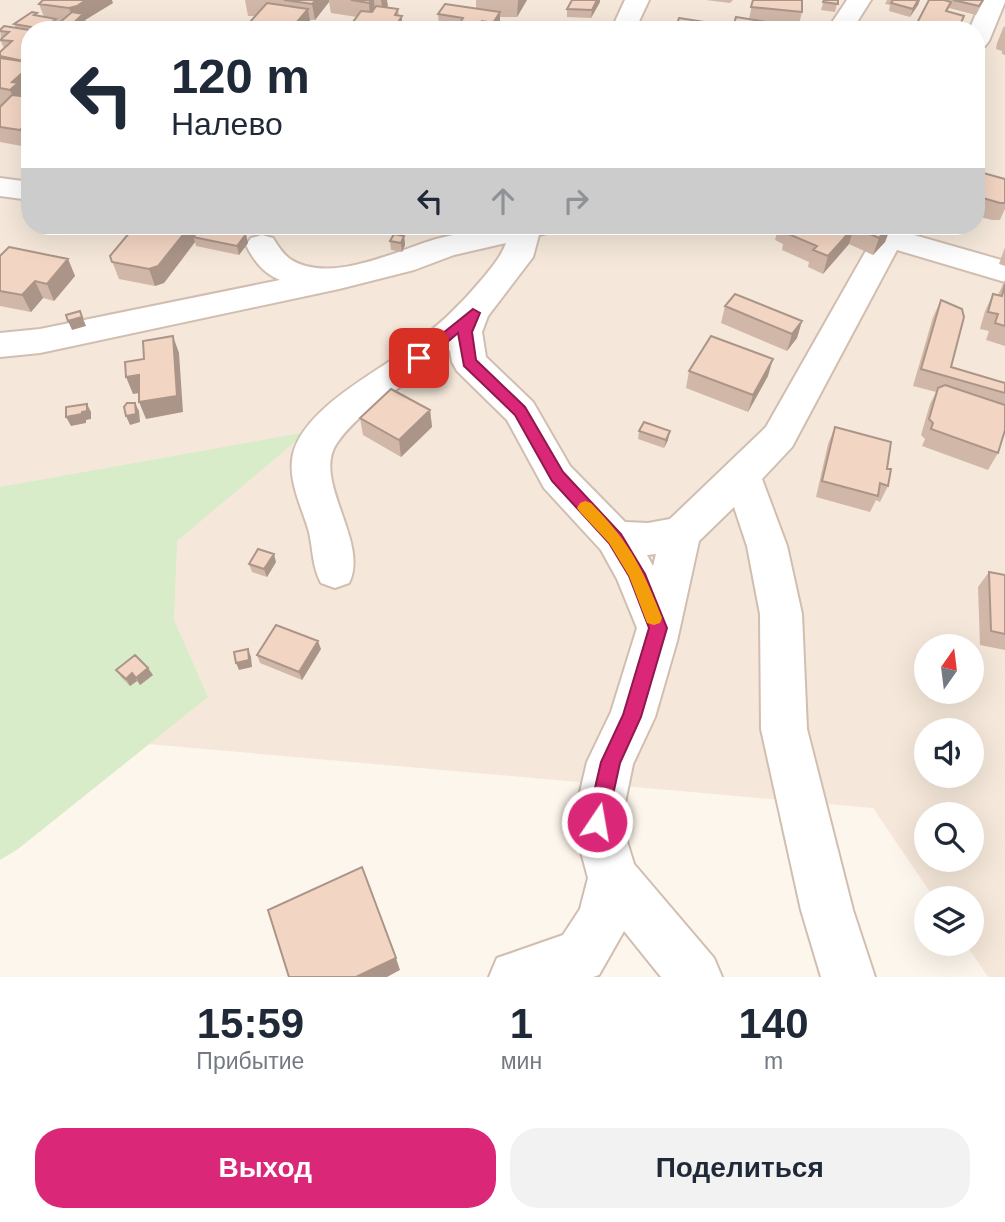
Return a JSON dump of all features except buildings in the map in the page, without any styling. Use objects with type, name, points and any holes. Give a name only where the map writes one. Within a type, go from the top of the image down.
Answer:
[{"type":"street","points":[[627,21],[637,0]]},
{"type":"street","points":[[845,21],[859,0]]},
{"type":"street","points":[[985,21],[994,0]]},
{"type":"street","points":[[0,187],[21,190]]},
{"type":"street","points":[[0,345],[40,341],[339,278],[403,263],[445,247],[495,235]]},
{"type":"street","points":[[334,571],[329,533],[313,486],[312,454],[323,433],[354,403],[419,358],[473,313],[517,257],[526,235]]},
{"type":"street","points":[[615,538],[648,540],[681,533],[743,476],[779,437],[890,235]]},
{"type":"street","points":[[900,235],[1005,272]]},
{"type":"street","points":[[262,245],[266,256],[276,266],[296,274],[339,278]]},
{"type":"street","points":[[473,313],[465,332],[470,362],[520,411],[557,477],[615,538],[636,574],[658,628]]},
{"type":"street","points":[[743,476],[768,546],[781,614],[784,729],[827,910],[848,977]]},
{"type":"street","points":[[681,533],[658,628],[632,717],[610,762],[597,822],[613,878],[695,977]]},
{"type":"street","points":[[516,977],[580,956],[603,920],[613,878]]},
{"type":"shaded area","points":[[0,0],[1005,0],[1005,977],[988,977],[974,956],[984,956],[984,886],[926,886],[916,872],[984,872],[984,802],[914,802],[914,868],[873,808],[0,731]]},
{"type":"green space","points":[[307,432],[177,541],[174,620],[208,697],[18,849],[0,860],[0,487]]},
{"type":"slow traffic","points":[[585,508],[615,538],[636,574],[654,618]]},
{"type":"route","points":[[419,358],[473,313],[465,332],[470,362],[520,411],[557,477],[615,538],[636,574],[658,628],[632,717],[610,762],[597,822]]}]
